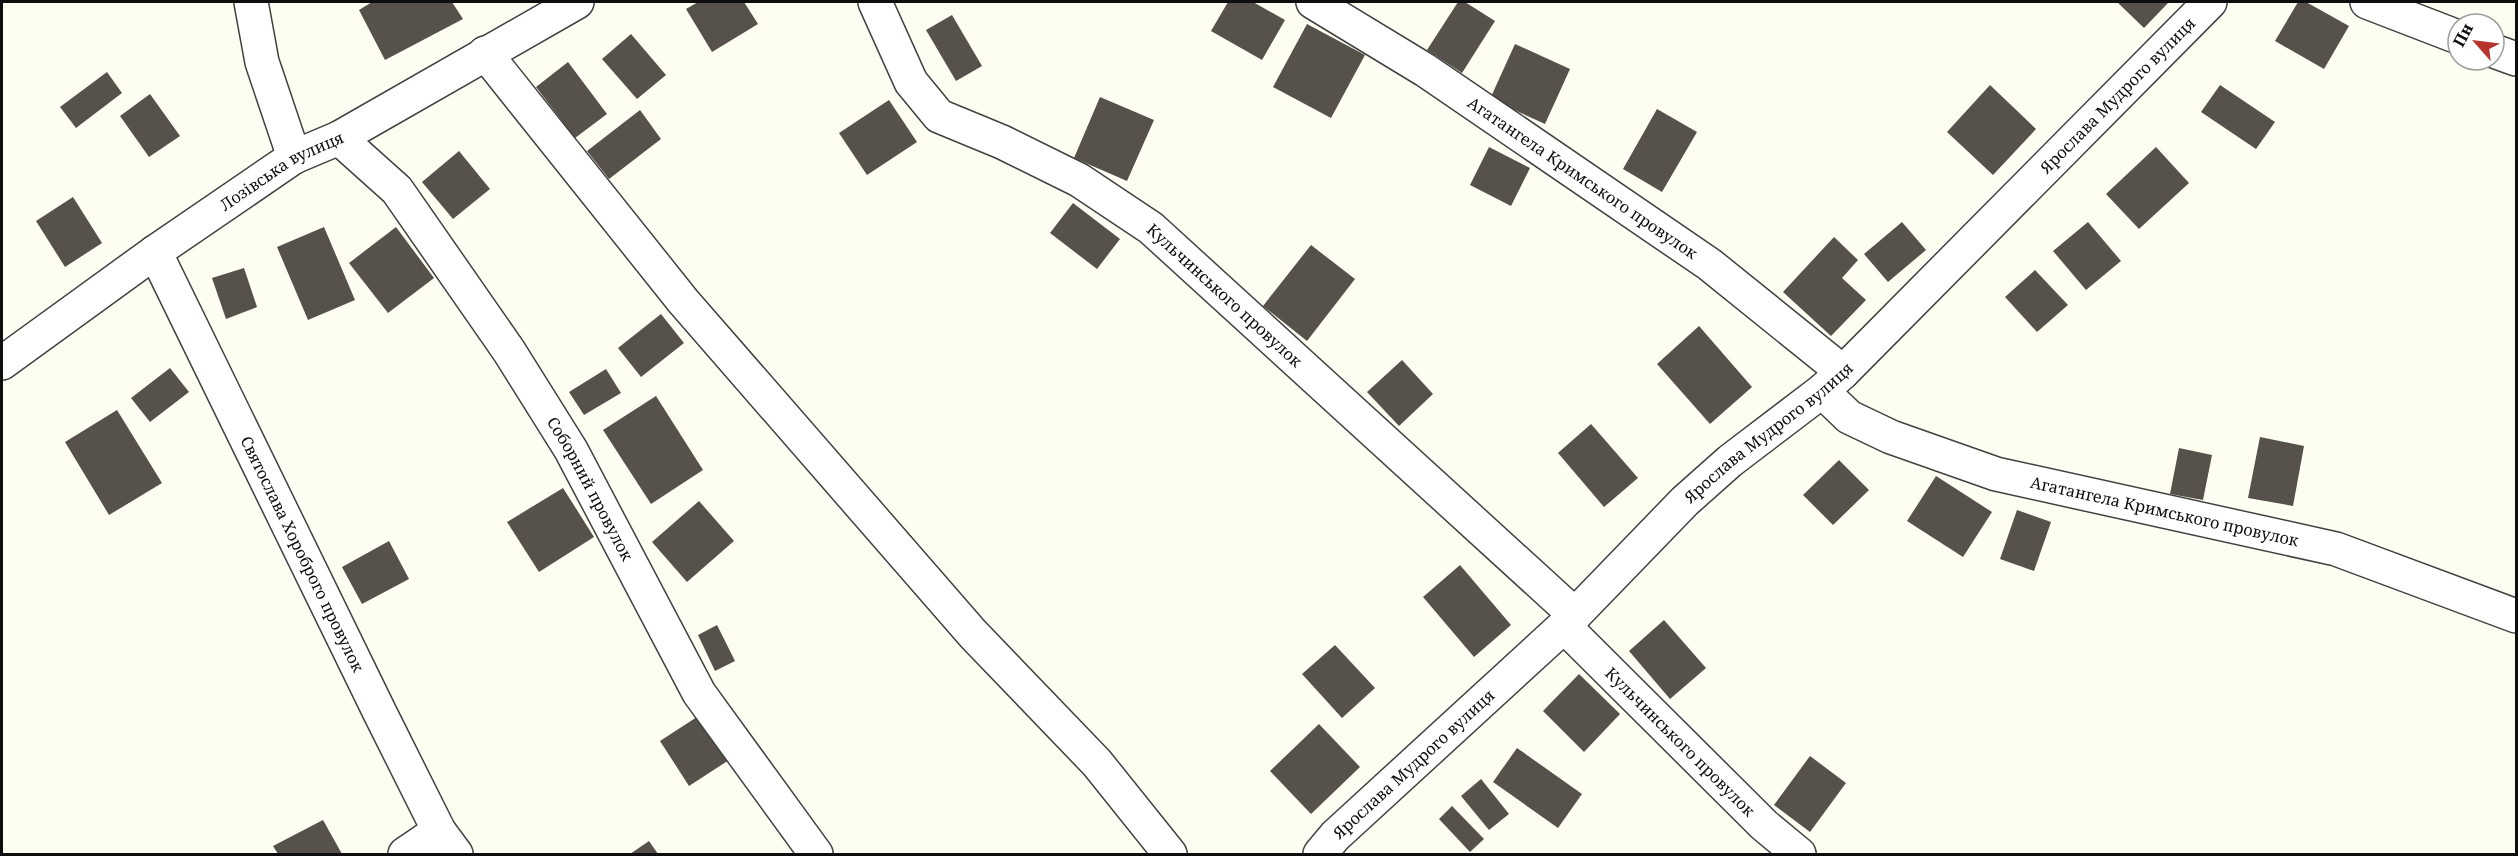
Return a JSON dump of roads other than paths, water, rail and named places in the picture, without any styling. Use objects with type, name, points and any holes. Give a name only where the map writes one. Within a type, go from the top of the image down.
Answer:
[{"type":"street","points":[[251,2],[262,62],[294,158]]},
{"type":"street","name":"Лозівська вулиця","points":[[2,363],[155,252],[294,158],[339,138],[577,2]]},
{"type":"street","name":"Кульчинського провулок","points":[[875,2],[910,82],[939,116],[1002,142],[1079,180],[1151,228],[1569,621],[1764,825],[1799,855]]},
{"type":"street","name":"Агатангела Кримського провулок","points":[[1313,2],[1425,70],[1709,264],[1832,382],[1850,417],[1891,437],[1996,474],[2336,549],[2517,615]]},
{"type":"street","name":"Ярослава Мудрого вулиця","points":[[1320,855],[1335,836],[1569,621],[1685,501],[1730,461],[1832,382],[2210,2]]},
{"type":"street","points":[[2367,2],[2446,32]]},
{"type":"street","points":[[485,53],[683,301],[973,634],[1097,763],[1170,855]]},
{"type":"street","name":"Соборний провулок","points":[[339,138],[397,190],[509,351],[571,450],[699,693],[816,855]]},
{"type":"street","name":"Святослава Хороброго провулок","points":[[155,252],[448,843]]},
{"type":"street","points":[[405,855],[448,843]]}]
